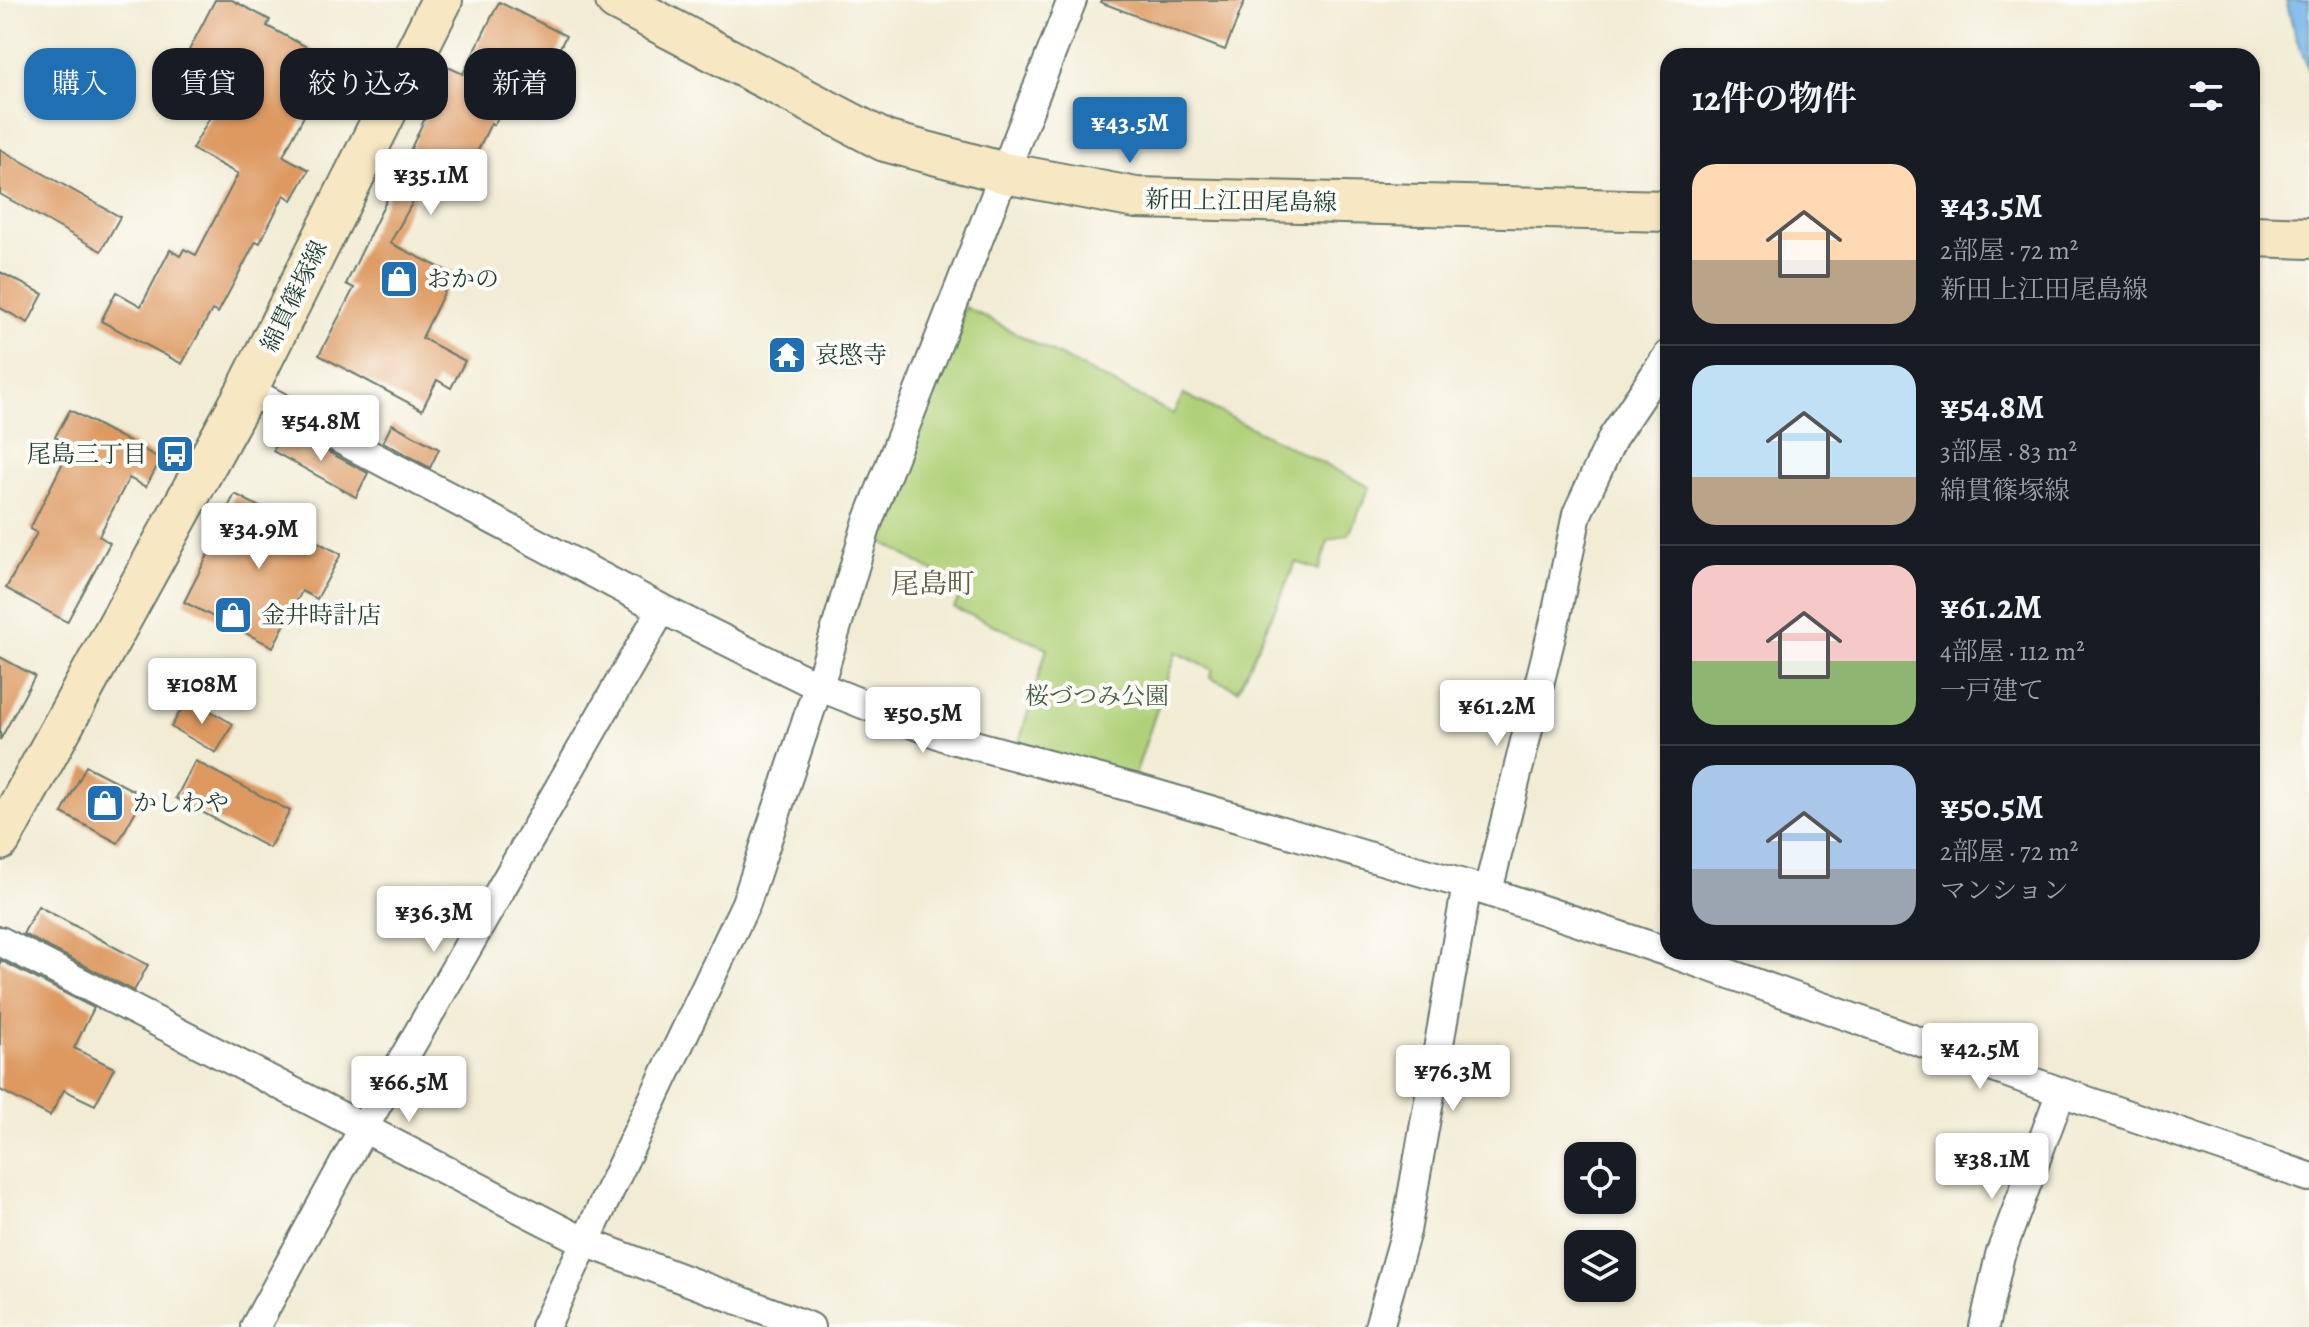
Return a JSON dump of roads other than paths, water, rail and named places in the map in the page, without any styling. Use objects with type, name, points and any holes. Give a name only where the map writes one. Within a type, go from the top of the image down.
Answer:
[{"type":"main road","name":"綿貫篠塚線","points":[[0,840],[247,390],[442,0]]},
{"type":"main road","name":"新田上江田尾島線","points":[[616,0],[885,141],[1005,173],[1136,198],[1660,211]]},
{"type":"street","points":[[545,1327],[746,903],[818,686],[867,524],[1072,0]]},
{"type":"street","points":[[1379,1327],[1406,1231],[1478,888],[1552,631],[1577,514],[1613,437],[1660,367]]},
{"type":"street","points":[[247,390],[662,609],[818,686],[948,738],[1145,791],[1478,888],[1660,949]]},
{"type":"street","points":[[255,1327],[363,1129],[662,609]]},
{"type":"street","points":[[0,941],[585,1242],[810,1327]]},
{"type":"street","points":[[1690,960],[2309,1177]]},
{"type":"street","points":[[1984,1327],[2000,1255],[2061,1092]]},
{"type":"water","points":[[2286,0],[2309,0],[2309,71],[2295,35]]},
{"type":"place","name":"おかの","points":[[399,279]]},
{"type":"place","name":"哀愍寺","points":[[787,355]]},
{"type":"place","name":"尾島三丁目","points":[[175,454]]},
{"type":"place","name":"金井時計店","points":[[233,615]]},
{"type":"place","name":"かしわや","points":[[105,803]]},
{"type":"district","name":"尾島町","points":[[933,584]]},
{"type":"park label","name":"桜づつみ公園","points":[[1097,696]]}]
